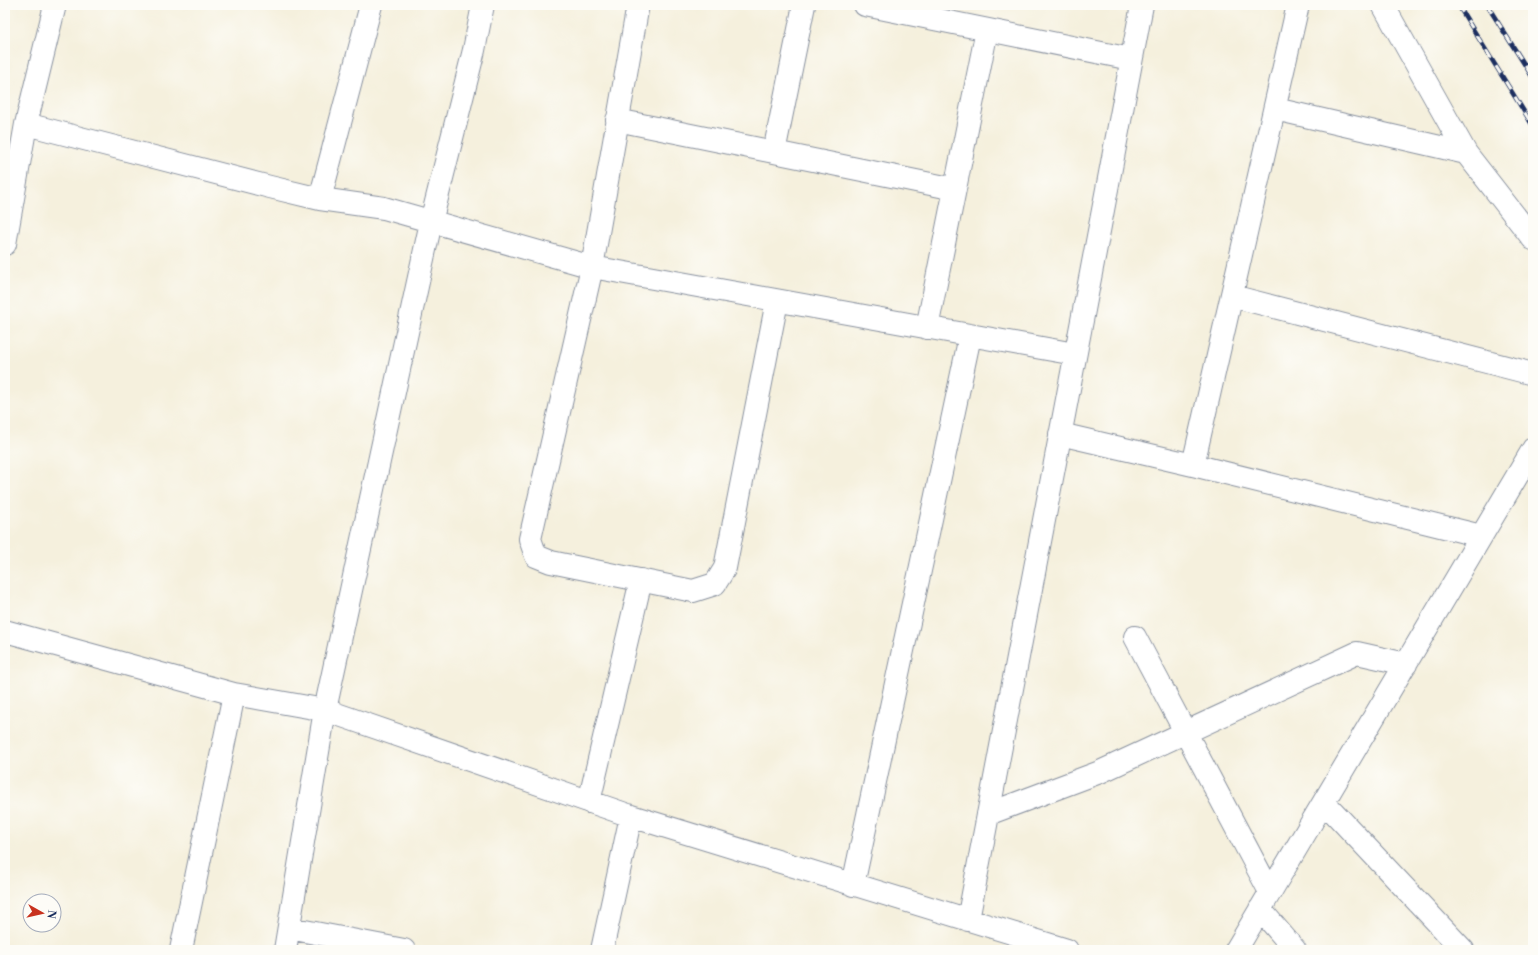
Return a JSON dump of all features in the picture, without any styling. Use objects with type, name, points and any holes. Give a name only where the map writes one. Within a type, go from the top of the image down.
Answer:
[{"type":"street","points":[[5,244],[26,124],[55,5]]},
{"type":"street","points":[[320,199],[371,5]]},
{"type":"street","points":[[285,950],[325,710],[430,222],[474,50],[483,5]]},
{"type":"street","points":[[638,5],[592,267],[530,539],[536,556],[551,562],[693,591],[715,584],[724,568],[777,300]]},
{"type":"street","points":[[774,152],[804,5]]},
{"type":"street","points":[[865,5],[1131,59]]},
{"type":"street","points":[[968,920],[1142,5]]},
{"type":"street","points":[[1193,465],[1298,5]]},
{"type":"street","points":[[1383,5],[1466,153],[1533,239]]},
{"type":"street","points":[[927,328],[987,30]]},
{"type":"street","points":[[1275,109],[1466,153]]},
{"type":"street","points":[[617,120],[955,189]]},
{"type":"street","points":[[26,124],[320,199],[384,208],[592,267],[1075,354]]},
{"type":"street","points":[[1232,296],[1533,374]]},
{"type":"street","points":[[853,885],[970,336]]},
{"type":"street","points":[[1060,434],[1481,536]]},
{"type":"street","points":[[1236,950],[1533,449]]},
{"type":"street","points":[[589,802],[641,580]]},
{"type":"street","points":[[5,631],[234,694],[325,710],[631,816],[1067,950]]},
{"type":"street","points":[[1135,637],[1185,734],[1265,901],[1295,950]]},
{"type":"street","points":[[988,814],[1100,772],[1185,734],[1357,653],[1406,664]]},
{"type":"street","points":[[181,950],[234,694]]},
{"type":"street","points":[[1324,802],[1463,950]]},
{"type":"street","points":[[605,949],[631,816]]},
{"type":"street","points":[[289,928],[404,950]]},
{"type":"railway","points":[[1458,5],[1533,126]]},
{"type":"railway","points":[[1487,5],[1533,78]]}]
